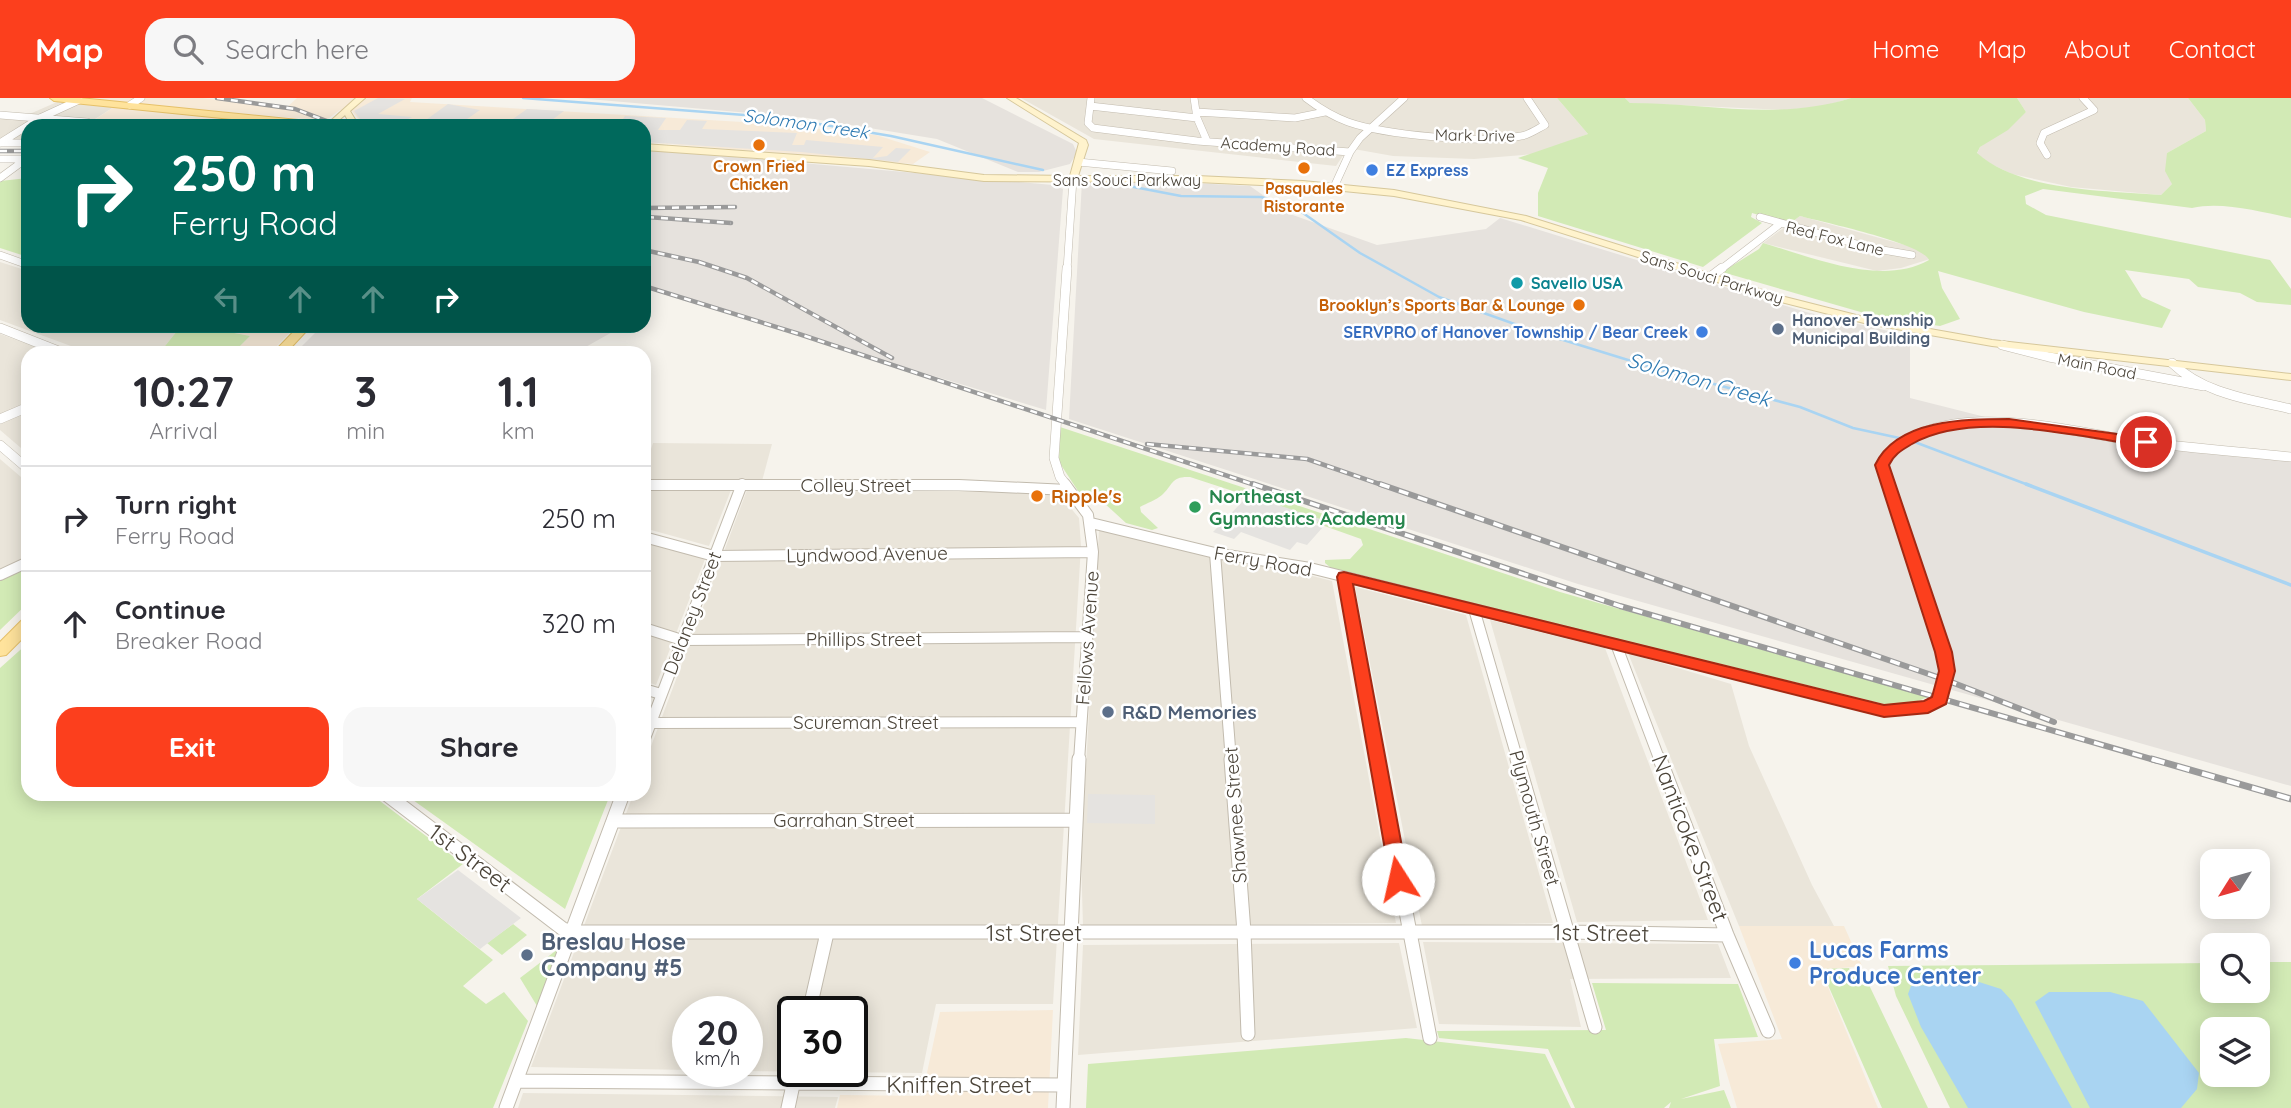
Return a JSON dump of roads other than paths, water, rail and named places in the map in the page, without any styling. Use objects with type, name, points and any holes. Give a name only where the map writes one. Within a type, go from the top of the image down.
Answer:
[{"type":"main road","points":[[54,98],[266,119]]},
{"type":"main road","points":[[336,119],[361,98]]},
{"type":"main road","points":[[1011,98],[1083,142],[1073,177]]},
{"type":"main road","points":[[346,111],[351,119]]},
{"type":"main road","name":"Sans Souci Parkway","points":[[651,146],[869,163],[984,178],[1197,179],[1303,184],[1426,198],[1501,213],[1868,321],[1992,343],[2291,377]]},
{"type":"main road","points":[[286,346],[298,333]]},
{"type":"main road","points":[[0,642],[21,622]]},
{"type":"main road","points":[[0,651],[21,631]]},
{"type":"street","points":[[130,105],[141,98]]},
{"type":"street","points":[[1194,98],[1207,141]]},
{"type":"street","points":[[1306,98],[1325,112],[1370,128]]},
{"type":"street","points":[[1334,187],[1350,152],[1370,128],[1404,98]]},
{"type":"street","name":"Mark Drive","points":[[1370,128],[1388,132],[1507,138],[1524,136],[1541,129],[1545,122],[1527,98]]},
{"type":"street","points":[[2047,155],[2040,143],[2044,133],[2094,110],[2083,98]]},
{"type":"street","points":[[40,118],[79,100]]},
{"type":"street","points":[[1091,102],[1197,115],[1295,118],[1325,112]]},
{"type":"street","name":"Academy Road","points":[[1091,102],[1088,123],[1093,128],[1207,141],[1350,152]]},
{"type":"street","points":[[0,115],[52,119]]},
{"type":"street","points":[[1,141],[21,129]]},
{"type":"street","points":[[1,141],[21,142]]},
{"type":"street","points":[[0,159],[21,161]]},
{"type":"street","points":[[1078,162],[1118,163],[1172,171]]},
{"type":"street","points":[[0,178],[21,165]]},
{"type":"street","points":[[1073,177],[1054,458],[1055,468],[1091,523]]},
{"type":"street","name":"Red Fox Lane","points":[[1760,217],[1871,248],[1912,255]]},
{"type":"street","points":[[1710,276],[1780,224]]},
{"type":"street","points":[[0,255],[21,262]]},
{"type":"street","points":[[0,328],[46,346]]},
{"type":"street","points":[[0,337],[11,332]]},
{"type":"street","name":"Main Road","points":[[1992,343],[2049,357],[2204,386],[2291,409]]},
{"type":"street","name":"Main Road","points":[[2172,363],[2188,378],[2204,386]]},
{"type":"street","points":[[0,419],[21,410]]},
{"type":"street","name":"Ferry Road","points":[[1091,523],[1215,553],[1283,562],[1884,711],[1928,707],[1940,700],[1947,671],[1944,652],[1882,465],[1887,453],[1901,443],[1918,435],[1957,424],[2009,423],[2146,442],[2291,457]]},
{"type":"street","points":[[0,445],[21,460]]},
{"type":"street","name":"Delaney Street","points":[[651,723],[742,484]]},
{"type":"street","name":"Colley Street","points":[[651,485],[972,485],[1068,490]]},
{"type":"street","name":"Fellows Avenue","points":[[1063,1108],[1081,722],[1093,552],[1091,523]]},
{"type":"street","name":"Lyndwood Avenue","points":[[651,539],[714,556],[1093,552]]},
{"type":"street","name":"Shawnee Street","points":[[1215,553],[1244,932],[1248,1034]]},
{"type":"street","points":[[0,575],[21,565]]},
{"type":"street","points":[[1344,577],[1408,934],[1430,1038]]},
{"type":"street","name":"Plymouth Street","points":[[1474,609],[1595,1027]]},
{"type":"street","name":"Phillips Street","points":[[651,630],[682,639],[1086,637]]},
{"type":"street","name":"Nanticoke Street","points":[[1616,644],[1727,935],[1768,1031]]},
{"type":"street","points":[[651,691],[661,694]]},
{"type":"street","name":"Scureman Street","points":[[651,723],[1081,722]]},
{"type":"street","name":"1st Street","points":[[395,801],[563,929],[572,932],[1569,932],[1727,935]]},
{"type":"street","points":[[506,1108],[620,801]]},
{"type":"street","name":"Garrahan Street","points":[[613,821],[1076,820]]},
{"type":"street","points":[[813,996],[827,933]]},
{"type":"street","name":"Kniffen Street","points":[[517,1081],[777,1078]]},
{"type":"street","name":"Kniffen Street","points":[[868,1080],[1064,1085]]},
{"type":"street","points":[[788,1108],[793,1087]]},
{"type":"water","points":[[1979,982],[2001,989],[2012,1001],[2072,1108],[1968,1108],[1921,1027],[1908,994],[1911,986]]},
{"type":"water","points":[[2049,992],[2110,992],[2143,1001],[2199,1073],[2197,1089],[2181,1108],[2090,1108],[2035,1002]]},
{"type":"waterway","name":"Solomon Creek","points":[[523,98],[783,118],[891,136],[1043,170]]},
{"type":"waterway","name":"Solomon Creek","points":[[1113,183],[1181,196],[1261,197],[1293,206],[1360,253],[1439,297],[1534,331],[1654,368],[1800,407],[1853,428],[1904,439]]},
{"type":"waterway","name":"Solomon Creek","points":[[1912,441],[2031,486]]},
{"type":"waterway","name":"Solomon Creek","points":[[2026,484],[2291,585]]},
{"type":"railway","points":[[217,98],[295,109],[321,119]]},
{"type":"railway","points":[[0,151],[21,151]]},
{"type":"railway","points":[[651,208],[735,207]]},
{"type":"railway","points":[[651,217],[731,223]]},
{"type":"railway","points":[[651,252],[699,262],[747,278],[892,358]]},
{"type":"railway","points":[[651,288],[799,334],[1258,486]]},
{"type":"railway","points":[[1147,444],[1307,459],[1385,486]]},
{"type":"railway","points":[[1253,484],[1620,606],[2158,761]]},
{"type":"railway","points":[[1380,484],[1946,680],[2054,722]]},
{"type":"railway","points":[[2152,759],[2291,799]]},
{"type":"place","name":"Crown Fried Chicken","points":[[759,145]]},
{"type":"place","name":"Pasquales Ristorante","points":[[1304,168]]},
{"type":"place","name":"EZ Express","points":[[1372,170]]},
{"type":"place","name":"Savello USA","points":[[1517,283]]},
{"type":"place","name":"Brooklyn’s Sports Bar & Lounge","points":[[1579,305]]},
{"type":"place","name":"Hanover Township Municipal Building","points":[[1778,329]]},
{"type":"place","name":"SERVPRO of Hanover Township / Bear Creek","points":[[1702,332]]},
{"type":"place","name":"Ripple's","points":[[1037,496]]},
{"type":"place","name":"Northeast Gymnastics Academy","points":[[1195,507]]},
{"type":"place","name":"R&D Memories","points":[[1108,712]]},
{"type":"place","name":"Breslau Hose Company #5","points":[[527,955]]},
{"type":"place","name":"Lucas Farms Produce Center","points":[[1795,963]]}]
